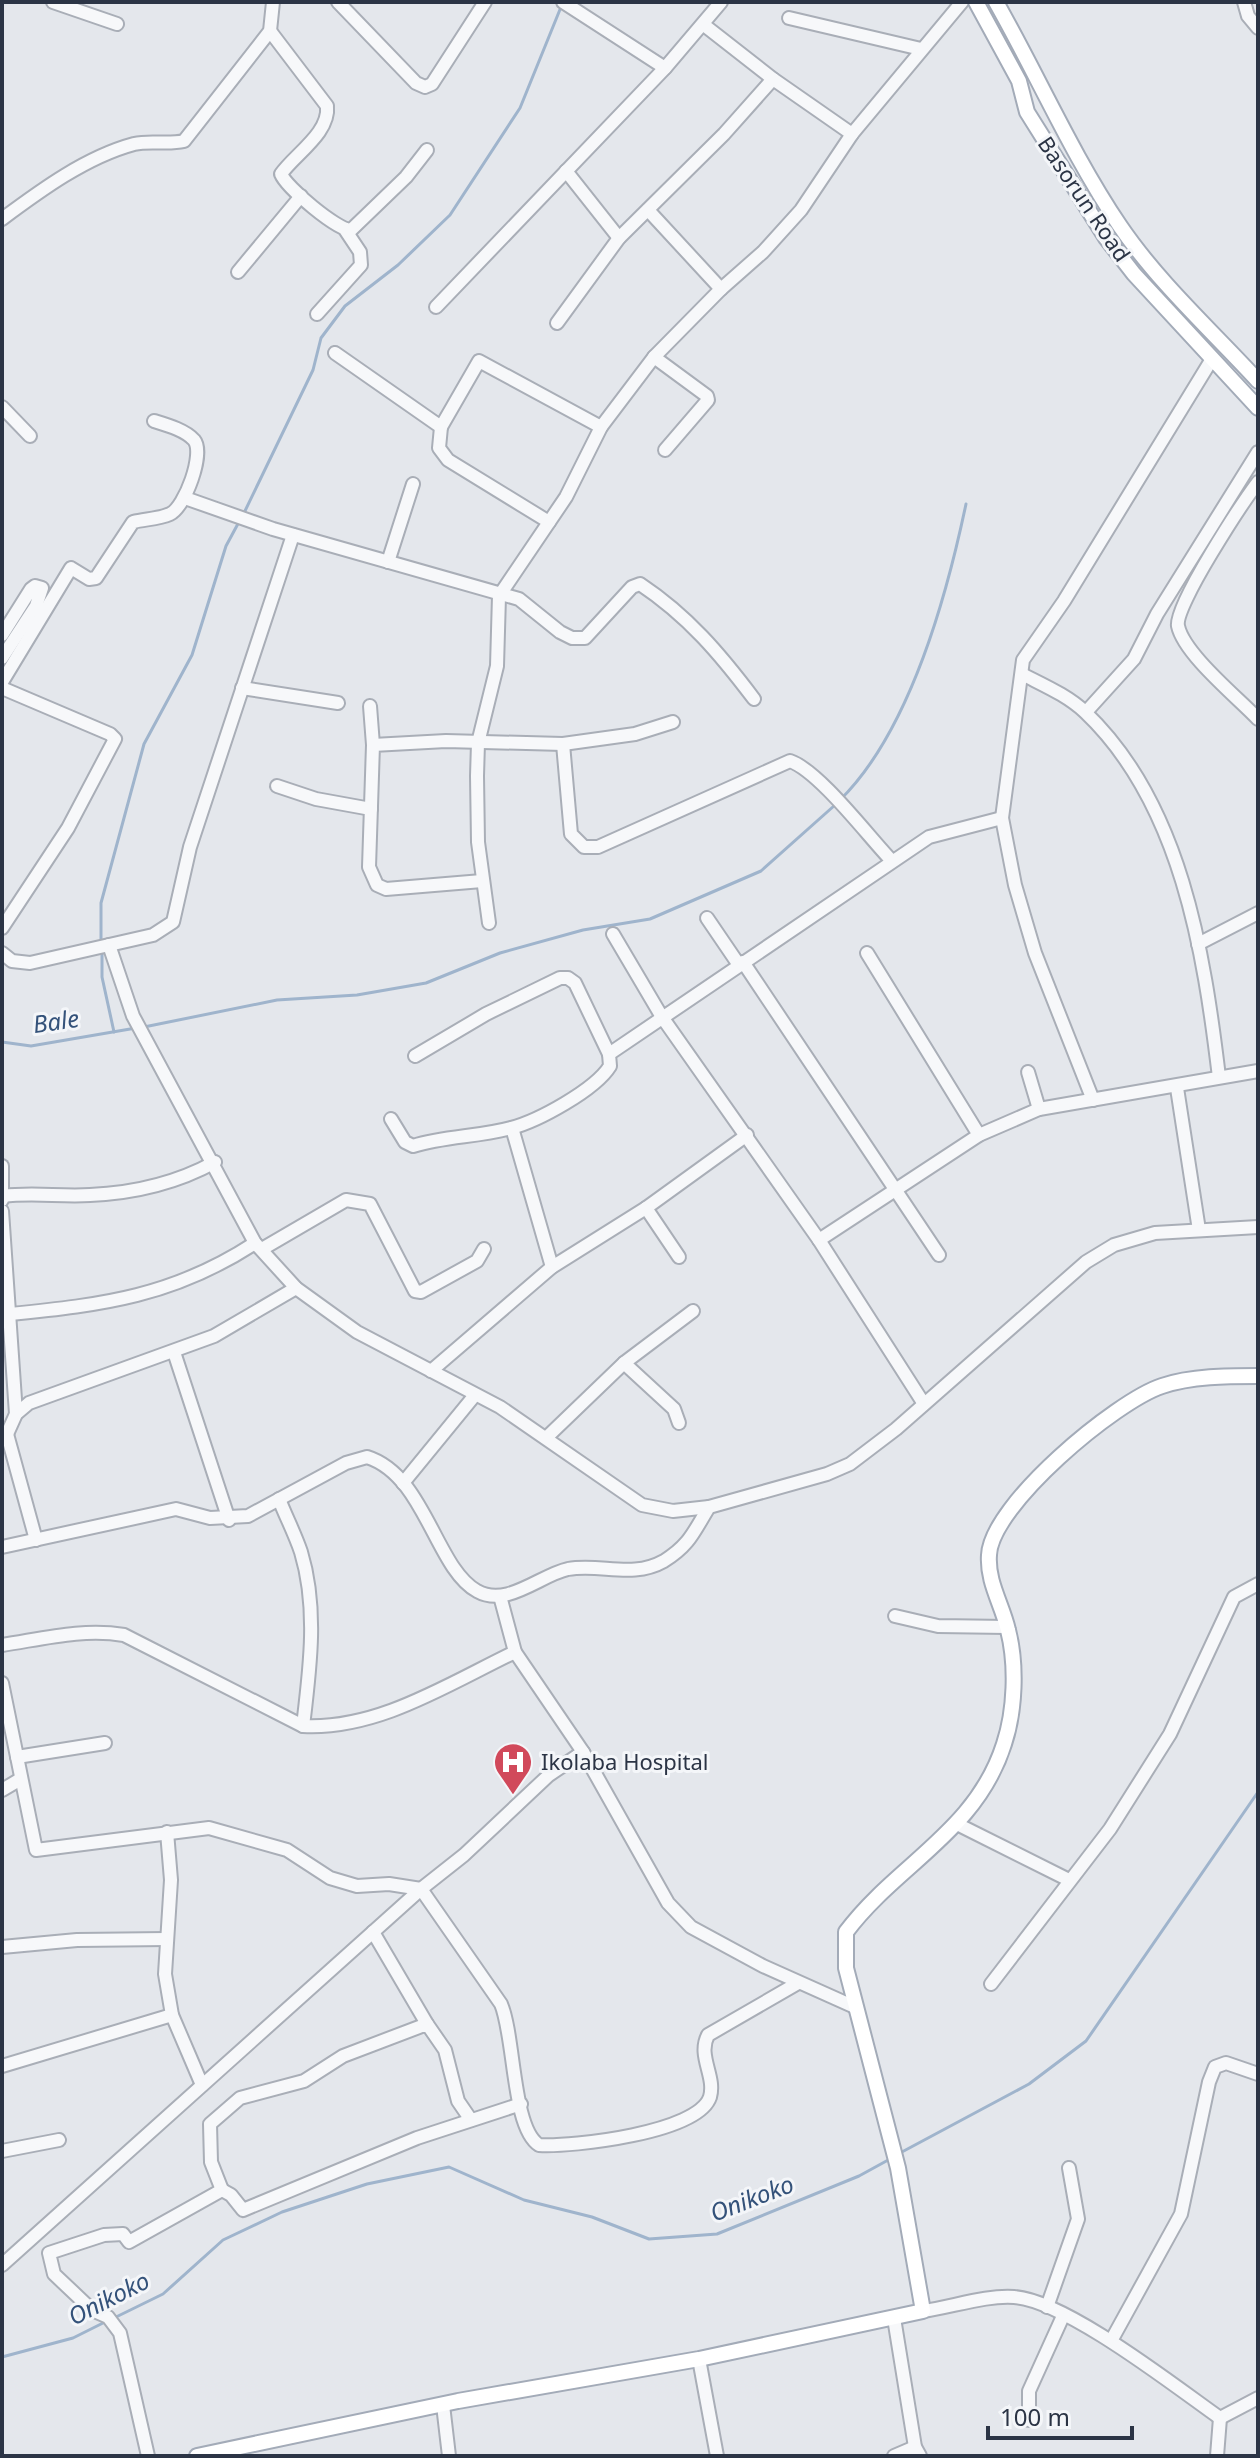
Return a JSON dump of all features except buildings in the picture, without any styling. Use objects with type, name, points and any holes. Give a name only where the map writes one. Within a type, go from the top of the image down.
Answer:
[{"type":"main road","name":"Basorun Road","points":[[976,2],[1019,81],[1027,112],[1106,238],[1258,408]]},
{"type":"main road","name":"Basorun Road","points":[[996,2],[1080,163],[1120,226],[1141,255],[1258,381]]},
{"type":"main road","points":[[197,2456],[443,2405],[699,2359],[923,2311],[898,2168],[846,1968],[846,1932],[959,1825],[990,1778],[1005,1744],[1012,1697],[1007,1627],[989,1573],[990,1541],[1003,1517],[1033,1483],[1143,1393],[1179,1381],[1258,1376]]},
{"type":"street","points":[[53,2],[117,24]]},
{"type":"street","points":[[2,219],[71,172],[114,152],[146,141],[184,141],[270,31],[273,2]]},
{"type":"street","points":[[341,3],[416,83],[425,87],[432,84],[485,2]]},
{"type":"street","points":[[436,307],[665,68],[721,2]]},
{"type":"street","points":[[489,923],[478,842],[478,743],[497,666],[499,596],[580,474],[601,427],[654,357],[721,289],[763,252],[801,210],[852,134],[962,2]]},
{"type":"street","points":[[1244,2],[1248,16],[1258,28]]},
{"type":"street","points":[[564,3],[665,68]]},
{"type":"street","points":[[789,18],[921,49]]},
{"type":"street","points":[[704,25],[773,79],[852,134]]},
{"type":"street","points":[[270,31],[327,106],[322,127],[281,174],[301,196],[346,231],[360,252],[361,265],[317,314]]},
{"type":"street","points":[[557,323],[619,238],[724,134],[773,79]]},
{"type":"street","points":[[346,231],[406,177],[427,150]]},
{"type":"street","points":[[566,171],[619,238]]},
{"type":"street","points":[[238,272],[301,196]]},
{"type":"street","points":[[648,210],[721,289]]},
{"type":"street","points":[[335,353],[441,427]]},
{"type":"street","points":[[654,357],[707,396],[708,400],[665,450]]},
{"type":"street","points":[[1093,1100],[1035,953],[1015,885],[1002,818],[1022,674],[1026,653],[1064,601],[1212,359]]},
{"type":"street","points":[[549,522],[448,460],[439,448],[441,427],[479,361],[601,427]]},
{"type":"street","points":[[2,407],[30,436]]},
{"type":"street","points":[[2,928],[68,828],[115,739],[2,685],[71,568],[89,579],[96,578],[133,522],[173,513],[185,498],[198,449],[194,440],[182,432],[154,421]]},
{"type":"street","points":[[1086,712],[1134,659],[1157,614],[1258,452]]},
{"type":"street","points":[[1258,482],[1178,614],[1178,625],[1192,651],[1258,719]]},
{"type":"street","points":[[388,562],[413,484]]},
{"type":"street","points":[[185,498],[293,535],[499,596],[519,599],[560,632],[578,639],[585,638],[632,587],[640,584],[682,614],[713,644],[754,699]]},
{"type":"street","points":[[2,953],[12,961],[30,963],[153,935],[173,922],[190,847],[293,535]]},
{"type":"street","points":[[2,635],[31,589],[35,586],[42,588],[36,606],[2,658]]},
{"type":"street","points":[[1022,674],[1086,712],[1126,763],[1156,813],[1198,944],[1219,1077]]},
{"type":"street","points":[[242,688],[338,703]]},
{"type":"street","points":[[370,706],[373,745],[369,867],[377,885],[386,889],[482,881]]},
{"type":"street","points":[[373,745],[563,744],[635,734],[673,722]]},
{"type":"street","points":[[563,744],[571,834],[584,847],[598,847],[784,761],[802,766],[891,860]]},
{"type":"street","points":[[277,786],[316,799],[371,809]]},
{"type":"street","points":[[609,1054],[891,860],[942,831],[1002,818]]},
{"type":"street","points":[[1198,944],[1258,913]]},
{"type":"street","points":[[707,918],[939,1255]]},
{"type":"street","points":[[613,934],[662,1017],[819,1240],[924,1404]]},
{"type":"street","points":[[98,948],[258,1246],[296,1288],[357,1332],[475,1395],[546,1438],[642,1505],[673,1511],[709,1507],[827,1474],[850,1464],[1099,1253],[1155,1233],[1258,1227]]},
{"type":"street","points":[[867,953],[979,1135]]},
{"type":"street","points":[[391,1119],[405,1142],[413,1146],[441,1137],[512,1128],[584,1092],[610,1066],[609,1054],[575,983],[568,978],[560,978],[486,1014],[415,1056]]},
{"type":"street","points":[[819,1240],[979,1135],[1039,1109],[1177,1088],[1258,1071]]},
{"type":"street","points":[[1028,1072],[1039,1109]]},
{"type":"street","points":[[1177,1088],[1199,1230]]},
{"type":"street","points":[[512,1128],[552,1267]]},
{"type":"street","points":[[431,1371],[552,1267],[646,1208],[747,1135]]},
{"type":"street","points":[[2,1166],[3,1198],[31,1192],[87,1196],[137,1190],[176,1181],[215,1162]]},
{"type":"street","points":[[10,1314],[105,1305],[193,1277],[346,1200],[370,1204],[415,1291],[421,1292],[477,1261],[484,1249]]},
{"type":"street","points":[[646,1208],[679,1257]]},
{"type":"street","points":[[2,1211],[16,1414]]},
{"type":"street","points":[[36,1540],[5,1434],[16,1414],[29,1403],[64,1388],[174,1352],[244,1321],[296,1288]]},
{"type":"street","points":[[546,1438],[624,1363],[693,1311]]},
{"type":"street","points":[[174,1352],[229,1520]]},
{"type":"street","points":[[624,1363],[674,1409],[679,1423]]},
{"type":"street","points":[[403,1483],[475,1395]]},
{"type":"street","points":[[2,1547],[176,1509],[229,1520],[248,1516],[359,1456],[375,1459],[403,1483],[462,1577],[477,1592],[500,1596],[567,1569],[598,1567],[623,1572],[662,1562],[692,1539],[709,1507]]},
{"type":"street","points":[[279,1499],[301,1553],[311,1619],[312,1647],[303,1726]]},
{"type":"street","points":[[991,1984],[1110,1829],[1170,1734],[1234,1597],[1258,1584]]},
{"type":"street","points":[[500,1596],[515,1652],[583,1752],[668,1903],[691,1927],[798,1983],[857,2008]]},
{"type":"street","points":[[895,1616],[938,1626],[1007,1627]]},
{"type":"street","points":[[2,1645],[78,1633],[103,1631],[124,1635],[303,1726],[329,1727],[363,1721],[515,1652]]},
{"type":"street","points":[[2,1683],[19,1780],[36,1850],[209,1828],[287,1850],[330,1878],[357,1886],[389,1884],[421,1889],[501,2004],[509,2022],[524,2127],[539,2145],[606,2139],[681,2121],[709,2099],[711,2092],[704,2054],[708,2035],[798,1983]]},
{"type":"street","points":[[17,1757],[105,1743]]},
{"type":"street","points":[[2,2265],[421,1889],[464,1855],[549,1775],[583,1752]]},
{"type":"street","points":[[2,1790],[19,1780]]},
{"type":"street","points":[[959,1825],[1069,1880]]},
{"type":"street","points":[[167,1832],[171,1880],[165,1974],[172,2015],[202,2085]]},
{"type":"street","points":[[373,1932],[445,2050],[458,2101],[471,2120]]},
{"type":"street","points":[[2,1947],[77,1940],[167,1939]]},
{"type":"street","points":[[2,2066],[172,2015]]},
{"type":"street","points":[[427,2024],[343,2056],[304,2081],[240,2098],[210,2124],[211,2162],[222,2190],[231,2195],[243,2210],[417,2138],[521,2104]]},
{"type":"street","points":[[1111,2341],[1181,2214],[1209,2082],[1215,2067],[1226,2063],[1258,2074]]},
{"type":"street","points":[[2,2151],[59,2140]]},
{"type":"street","points":[[1047,2307],[1078,2219],[1069,2168]]},
{"type":"street","points":[[148,2456],[120,2333],[108,2317],[92,2310],[54,2274],[49,2253],[104,2235],[123,2234],[129,2242],[222,2190]]},
{"type":"street","points":[[923,2311],[1010,2297],[1047,2307],[1111,2341],[1220,2418]]},
{"type":"street","points":[[1029,2420],[1029,2391],[1063,2316]]},
{"type":"street","points":[[894,2318],[917,2451],[894,2456]]},
{"type":"street","points":[[699,2359],[717,2456]]},
{"type":"street","points":[[1220,2418],[1258,2398]]},
{"type":"street","points":[[443,2405],[449,2456]]},
{"type":"street","points":[[1217,2456],[1220,2418]]},
{"type":"waterway","points":[[244,513],[313,370],[321,338],[345,306],[398,265],[450,215],[520,108],[561,7]]},
{"type":"waterway","points":[[840,800],[865,771],[886,738],[922,662],[948,581],[966,504]]},
{"type":"waterway","points":[[101,941],[101,903],[144,744],[192,655],[226,546],[240,520]]},
{"type":"waterway","points":[[144,1027],[277,1000],[357,995],[426,983],[500,953],[583,930],[650,919],[761,871],[835,805]]},
{"type":"waterway","points":[[102,949],[102,977],[114,1032]]},
{"type":"waterway","name":"Bale","points":[[2,1042],[31,1046],[136,1028]]},
{"type":"waterway","name":"Onikoko","points":[[900,2153],[1029,2084],[1086,2041],[1258,1792]]},
{"type":"waterway","name":"Onikoko","points":[[114,2318],[163,2294],[223,2240],[282,2212],[367,2184],[449,2167],[524,2200],[592,2217],[649,2239],[717,2234],[859,2176],[890,2159]]},
{"type":"waterway","name":"Onikoko","points":[[2,2357],[73,2338],[107,2321]]},
{"type":"place","name":"Ikolaba Hospital","points":[[513,1796]]}]
